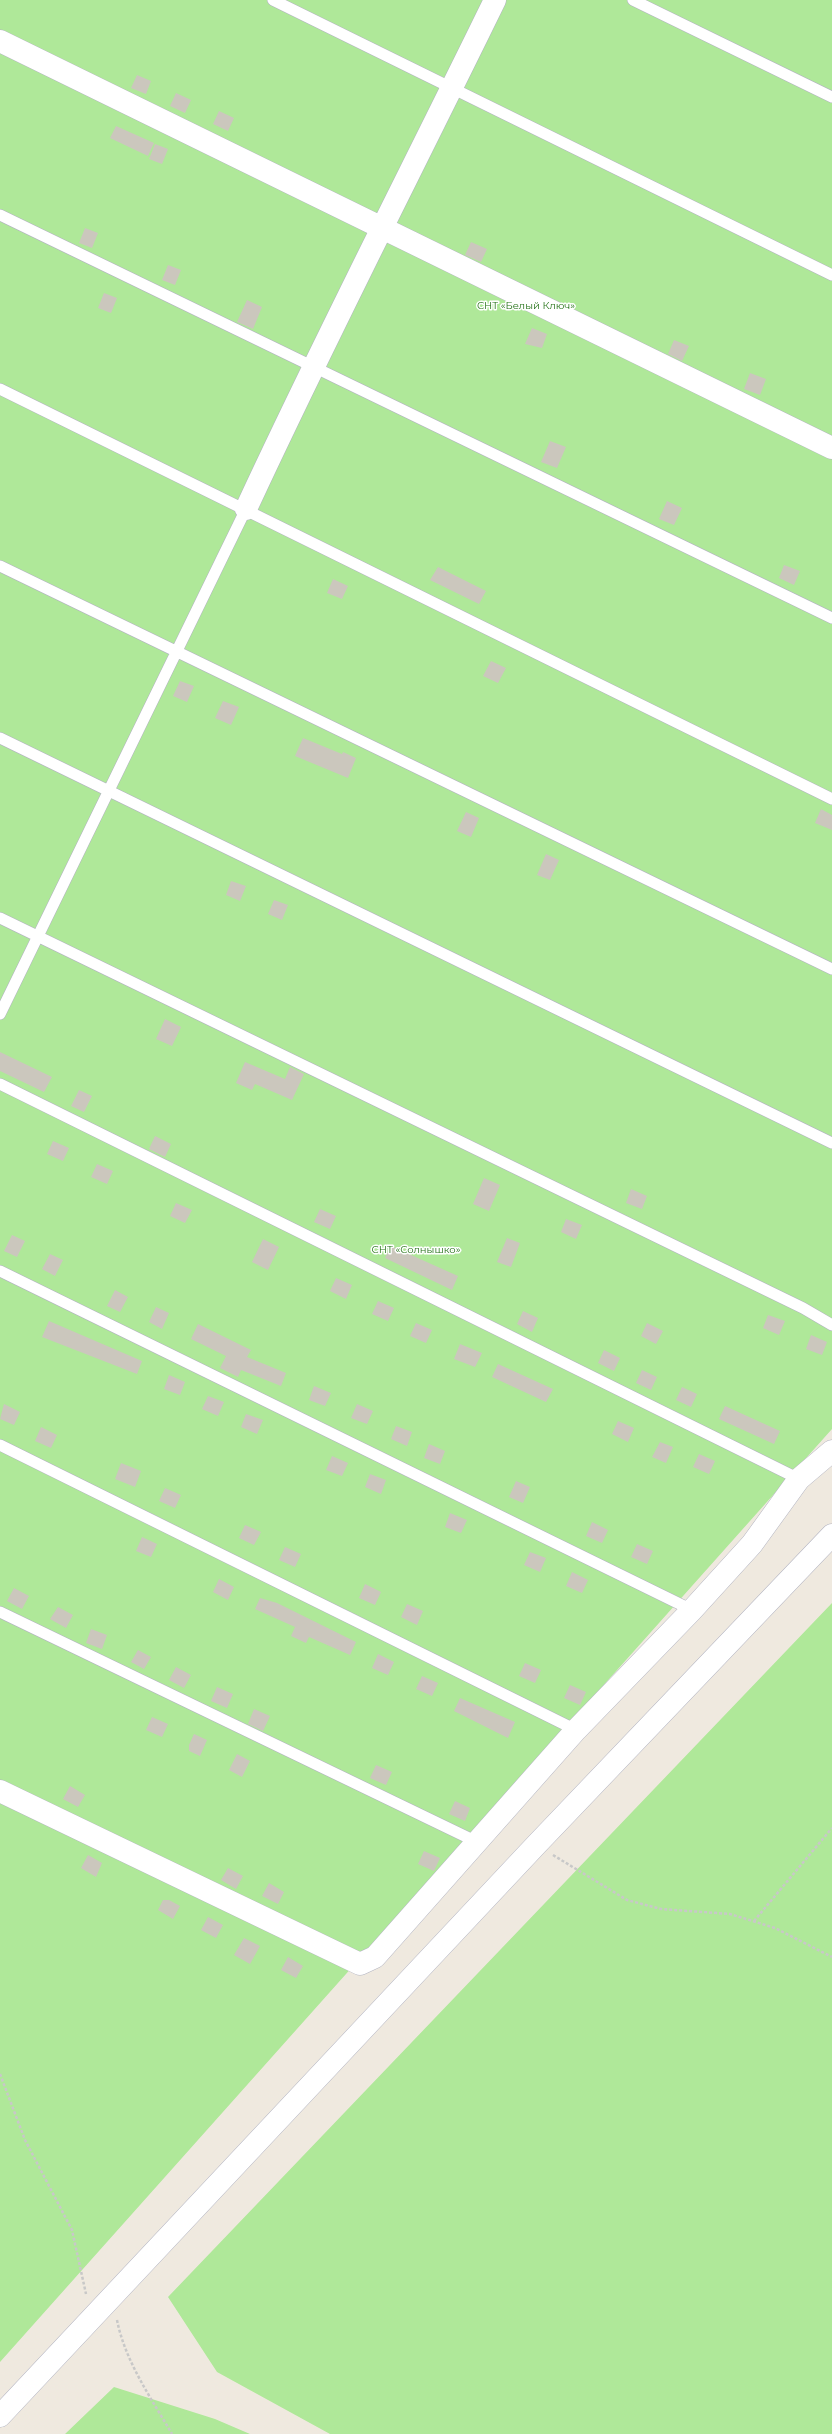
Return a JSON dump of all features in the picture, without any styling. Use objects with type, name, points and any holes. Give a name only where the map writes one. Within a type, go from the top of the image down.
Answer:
[{"type":"street","points":[[246,509],[312,366],[383,228],[495,0]]},
{"type":"street","points":[[0,41],[832,448]]},
{"type":"street","points":[[0,1791],[360,1964],[375,1957],[576,1730],[692,1610],[752,1544],[799,1479],[832,1451]]},
{"type":"street","points":[[0,2416],[536,1845],[832,1535]]},
{"type":"lane","points":[[273,0],[832,275]]},
{"type":"lane","points":[[633,0],[832,97]]},
{"type":"lane","points":[[0,215],[832,618]]},
{"type":"lane","points":[[0,389],[832,799]]},
{"type":"lane","points":[[0,1014],[246,509]]},
{"type":"lane","points":[[0,566],[832,969]]},
{"type":"lane","points":[[0,738],[832,1143]]},
{"type":"lane","points":[[0,918],[788,1302],[832,1325]]},
{"type":"lane","points":[[0,1084],[799,1479]]},
{"type":"lane","points":[[0,1271],[692,1610]]},
{"type":"lane","points":[[0,1445],[576,1730]]},
{"type":"lane","points":[[0,1612],[476,1842]]},
{"type":"path","points":[[754,1922],[832,1828]]},
{"type":"path","points":[[536,1845],[627,1900],[661,1909],[730,1914],[775,1928],[832,1957]]},
{"type":"path","points":[[0,2074],[25,2140],[72,2230],[92,2319]]},
{"type":"path","points":[[112,2298],[120,2339],[144,2387],[172,2434]]},
{"type":"green space","name":"СНТ «Солнышко»","points":[[0,0],[832,0],[832,1429],[0,2362]]},
{"type":"green space","points":[[832,1603],[832,2434],[330,2434],[217,2372],[168,2297]]},
{"type":"green space","points":[[114,2387],[215,2419],[250,2434],[65,2434]]},
{"type":"building","points":[[137,75],[151,81],[146,94],[131,88]]},
{"type":"building","points":[[176,93],[191,100],[185,113],[170,106]]},
{"type":"building","points":[[219,111],[234,118],[228,131],[213,124]]},
{"type":"building","points":[[116,126],[154,143],[148,156],[110,138]]},
{"type":"building","points":[[155,144],[168,149],[162,164],[149,159]]},
{"type":"building","points":[[85,228],[98,233],[92,248],[79,243]]},
{"type":"building","points":[[471,242],[487,249],[481,262],[465,255]]},
{"type":"building","points":[[168,265],[181,270],[175,285],[162,280]]},
{"type":"building","points":[[104,293],[117,298],[111,313],[98,308]]},
{"type":"building","points":[[247,300],[262,307],[253,329],[237,322]]},
{"type":"building","points":[[532,328],[547,334],[542,348],[525,344]]},
{"type":"building","points":[[674,340],[689,346],[682,361],[668,354]]},
{"type":"building","points":[[750,373],[766,379],[760,395],[744,389]]},
{"type":"building","points":[[550,441],[566,447],[557,468],[541,462]]},
{"type":"building","points":[[667,501],[682,508],[674,525],[659,519]]},
{"type":"building","points":[[784,565],[800,571],[794,585],[779,578]]},
{"type":"building","points":[[438,567],[486,591],[479,604],[430,580]]},
{"type":"building","points":[[333,579],[348,586],[342,599],[327,593]]},
{"type":"building","points":[[491,661],[506,668],[498,683],[483,676]]},
{"type":"building","points":[[180,681],[194,686],[187,702],[173,696]]},
{"type":"building","points":[[223,701],[239,707],[231,725],[215,718]]},
{"type":"building","points":[[303,738],[342,754],[343,752],[356,758],[348,778],[295,756]]},
{"type":"building","points":[[821,809],[832,815],[832,830],[815,823]]},
{"type":"building","points":[[466,812],[479,818],[471,837],[457,831]]},
{"type":"building","points":[[546,854],[559,860],[550,880],[537,875]]},
{"type":"building","points":[[231,881],[246,886],[240,901],[226,895]]},
{"type":"building","points":[[274,900],[288,905],[282,920],[268,914]]},
{"type":"building","points":[[165,1019],[181,1027],[172,1046],[156,1039]]},
{"type":"building","points":[[0,1052],[52,1077],[44,1092],[0,1071]]},
{"type":"building","points":[[245,1062],[285,1079],[290,1067],[304,1074],[292,1100],[255,1084],[252,1090],[236,1083]]},
{"type":"building","points":[[79,1090],[92,1096],[84,1112],[71,1106]]},
{"type":"building","points":[[155,1136],[171,1144],[165,1157],[149,1149]]},
{"type":"building","points":[[53,1141],[69,1148],[63,1161],[47,1154]]},
{"type":"building","points":[[97,1164],[113,1171],[107,1184],[91,1177]]},
{"type":"building","points":[[484,1178],[500,1185],[489,1211],[473,1204]]},
{"type":"building","points":[[631,1189],[647,1196],[642,1209],[626,1203]]},
{"type":"building","points":[[176,1203],[192,1210],[185,1223],[170,1216]]},
{"type":"building","points":[[320,1209],[336,1216],[330,1229],[314,1222]]},
{"type":"building","points":[[566,1219],[582,1225],[576,1239],[561,1232]]},
{"type":"building","points":[[12,1235],[25,1241],[17,1257],[4,1251]]},
{"type":"building","points":[[507,1238],[520,1243],[511,1267],[497,1262]]},
{"type":"building","points":[[263,1239],[279,1247],[268,1270],[252,1262]]},
{"type":"building","points":[[391,1246],[458,1276],[452,1290],[385,1258]]},
{"type":"building","points":[[50,1254],[63,1260],[55,1276],[42,1269]]},
{"type":"building","points":[[336,1278],[352,1285],[346,1299],[330,1291]]},
{"type":"building","points":[[115,1290],[128,1297],[120,1312],[107,1306]]},
{"type":"building","points":[[378,1301],[394,1308],[388,1321],[372,1314]]},
{"type":"building","points":[[156,1307],[169,1313],[162,1329],[149,1322]]},
{"type":"building","points":[[523,1311],[538,1318],[532,1332],[517,1324]]},
{"type":"building","points":[[768,1315],[785,1321],[779,1335],[763,1328]]},
{"type":"building","points":[[49,1321],[142,1361],[137,1374],[42,1337]]},
{"type":"building","points":[[416,1323],[432,1330],[426,1343],[410,1336]]},
{"type":"building","points":[[647,1323],[663,1331],[656,1344],[641,1336]]},
{"type":"building","points":[[198,1324],[251,1350],[247,1357],[286,1373],[281,1386],[241,1370],[238,1377],[220,1368],[226,1356],[191,1339]]},
{"type":"building","points":[[811,1335],[827,1342],[822,1355],[806,1349]]},
{"type":"building","points":[[460,1344],[482,1353],[475,1367],[454,1359]]},
{"type":"building","points":[[604,1350],[620,1358],[614,1371],[598,1363]]},
{"type":"building","points":[[498,1364],[553,1389],[546,1402],[492,1377]]},
{"type":"building","points":[[642,1370],[657,1377],[651,1390],[636,1383]]},
{"type":"building","points":[[169,1375],[185,1382],[180,1395],[164,1389]]},
{"type":"building","points":[[314,1386],[331,1393],[325,1406],[309,1400]]},
{"type":"building","points":[[682,1387],[697,1394],[691,1407],[676,1400]]},
{"type":"building","points":[[208,1396],[224,1402],[218,1416],[202,1409]]},
{"type":"building","points":[[4,1404],[20,1412],[14,1425],[0,1419]]},
{"type":"building","points":[[357,1404],[373,1411],[367,1424],[351,1418]]},
{"type":"building","points":[[725,1406],[780,1431],[774,1444],[719,1419]]},
{"type":"building","points":[[246,1414],[263,1420],[257,1434],[241,1427]]},
{"type":"building","points":[[618,1421],[634,1428],[628,1442],[612,1434]]},
{"type":"building","points":[[396,1426],[412,1432],[407,1446],[391,1439]]},
{"type":"building","points":[[41,1427],[57,1435],[51,1448],[35,1441]]},
{"type":"building","points":[[660,1442],[673,1447],[666,1463],[652,1457]]},
{"type":"building","points":[[429,1444],[445,1451],[440,1464],[424,1458]]},
{"type":"building","points":[[699,1454],[715,1461],[709,1474],[693,1467]]},
{"type":"building","points":[[332,1456],[348,1463],[342,1476],[326,1470]]},
{"type":"building","points":[[121,1463],[141,1471],[135,1487],[115,1479]]},
{"type":"building","points":[[370,1474],[386,1480],[381,1494],[365,1487]]},
{"type":"building","points":[[516,1481],[530,1487],[523,1503],[509,1497]]},
{"type":"building","points":[[165,1488],[181,1495],[175,1508],[159,1501]]},
{"type":"building","points":[[450,1513],[467,1520],[461,1533],[445,1527]]},
{"type":"building","points":[[592,1522],[608,1530],[602,1543],[586,1536]]},
{"type":"building","points":[[245,1525],[261,1532],[254,1545],[239,1538]]},
{"type":"building","points":[[142,1537],[157,1544],[151,1557],[136,1551]]},
{"type":"building","points":[[637,1544],[653,1551],[647,1564],[631,1557]]},
{"type":"building","points":[[285,1547],[301,1554],[295,1567],[279,1560]]},
{"type":"building","points":[[530,1552],[546,1558],[540,1572],[524,1565]]},
{"type":"building","points":[[572,1572],[588,1580],[582,1593],[566,1586]]},
{"type":"building","points":[[219,1579],[234,1587],[228,1600],[213,1592]]},
{"type":"building","points":[[365,1584],[381,1592],[375,1605],[359,1598]]},
{"type":"building","points":[[14,1588],[29,1596],[22,1609],[7,1601]]},
{"type":"building","points":[[260,1598],[277,1603],[356,1642],[350,1655],[309,1637],[306,1643],[291,1636],[295,1627],[255,1609]]},
{"type":"building","points":[[407,1604],[423,1611],[417,1625],[401,1617]]},
{"type":"building","points":[[58,1607],[73,1615],[66,1628],[50,1619]]},
{"type":"building","points":[[91,1629],[107,1635],[102,1649],[86,1643]]},
{"type":"building","points":[[138,1650],[151,1657],[144,1669],[131,1662]]},
{"type":"building","points":[[378,1654],[394,1662],[388,1675],[372,1668]]},
{"type":"building","points":[[525,1663],[541,1670],[535,1683],[519,1676]]},
{"type":"building","points":[[176,1667],[191,1675],[184,1688],[169,1680]]},
{"type":"building","points":[[422,1676],[438,1683],[432,1696],[416,1689]]},
{"type":"building","points":[[570,1685],[586,1692],[580,1705],[564,1698]]},
{"type":"building","points":[[217,1687],[233,1694],[227,1708],[211,1701]]},
{"type":"building","points":[[460,1698],[515,1722],[508,1738],[454,1711]]},
{"type":"building","points":[[254,1709],[270,1716],[263,1731],[248,1724]]},
{"type":"building","points":[[152,1717],[168,1724],[162,1737],[146,1730]]},
{"type":"building","points":[[194,1734],[207,1740],[200,1756],[189,1751],[189,1745]]},
{"type":"building","points":[[237,1754],[250,1761],[242,1777],[229,1770]]},
{"type":"building","points":[[376,1765],[392,1772],[386,1785],[370,1778]]},
{"type":"building","points":[[70,1786],[85,1795],[78,1807],[63,1799]]},
{"type":"building","points":[[455,1801],[470,1808],[465,1821],[449,1814]]},
{"type":"building","points":[[424,1851],[440,1858],[434,1871],[418,1864]]},
{"type":"building","points":[[88,1855],[102,1863],[96,1877],[81,1868]]},
{"type":"building","points":[[228,1868],[243,1876],[236,1889],[221,1880]]},
{"type":"building","points":[[269,1883],[284,1892],[278,1904],[262,1896]]},
{"type":"building","points":[[163,1900],[169,1900],[180,1906],[173,1919],[158,1910]]},
{"type":"building","points":[[208,1917],[223,1925],[216,1938],[201,1930]]},
{"type":"building","points":[[244,1938],[260,1946],[250,1964],[234,1955]]},
{"type":"building","points":[[288,1957],[303,1966],[296,1978],[281,1970]]},
{"type":"park label","name":"СНТ «Белый Ключ»","points":[[526,306]]}]
